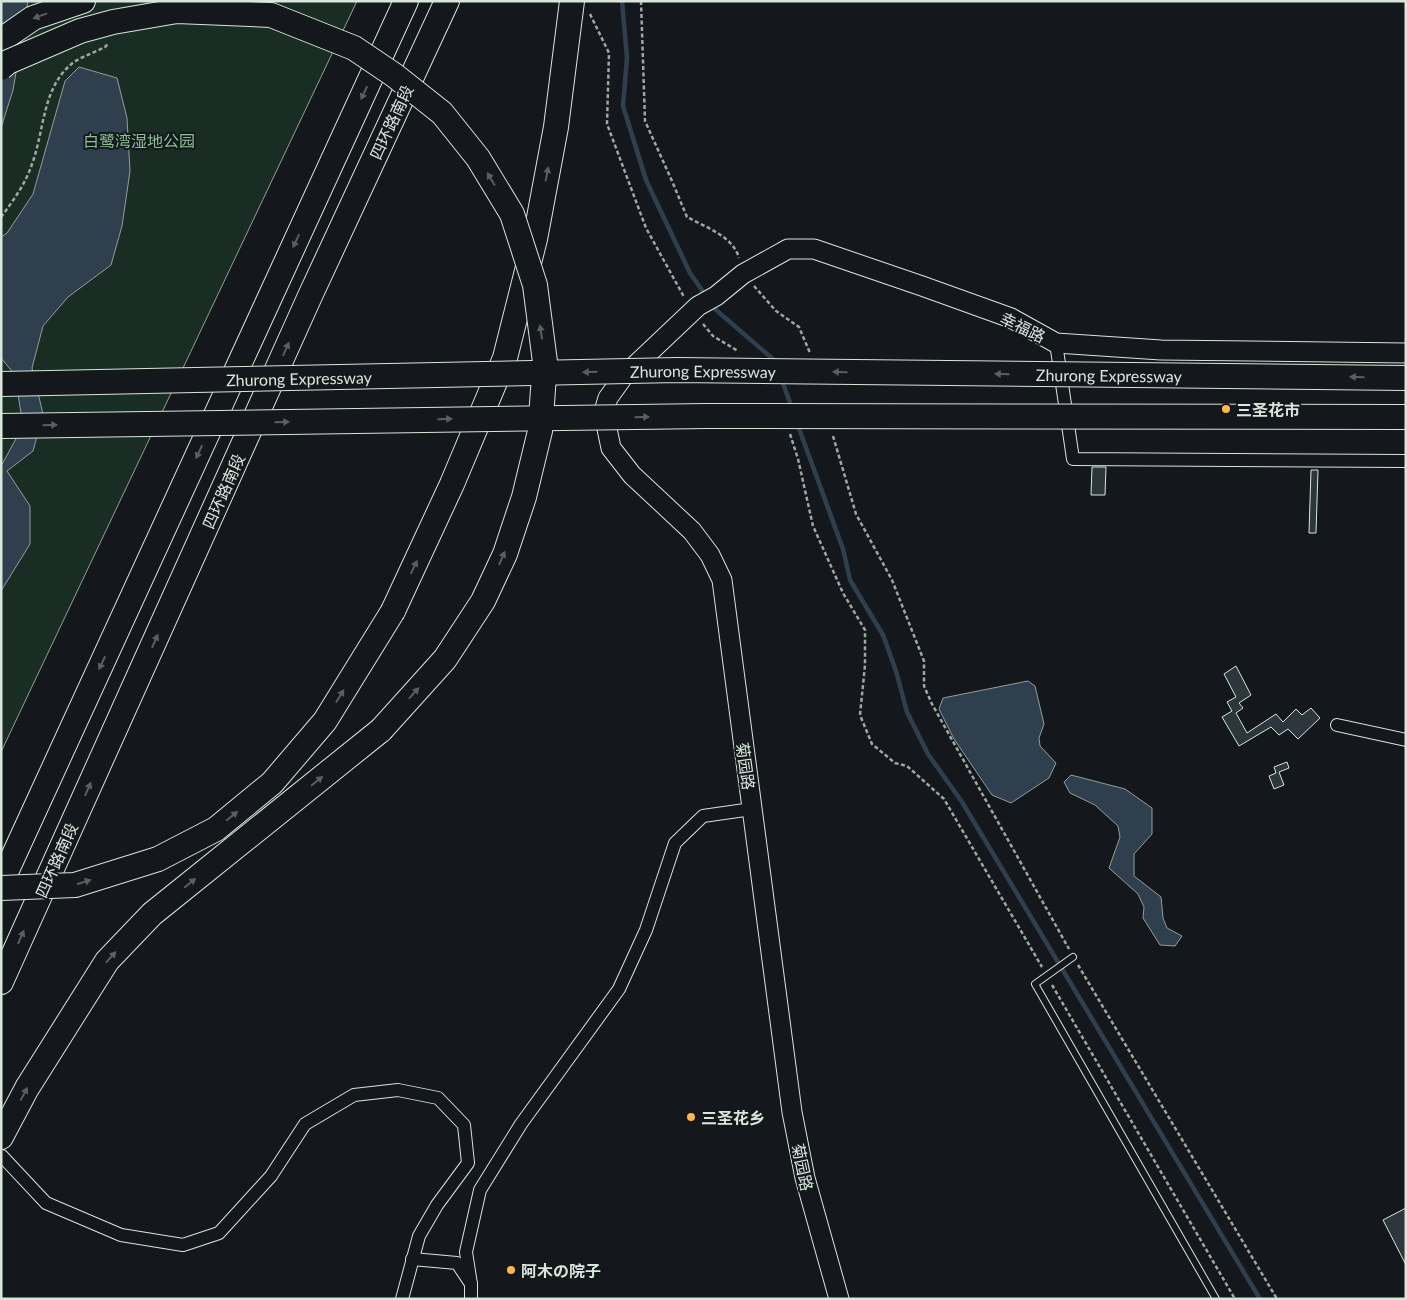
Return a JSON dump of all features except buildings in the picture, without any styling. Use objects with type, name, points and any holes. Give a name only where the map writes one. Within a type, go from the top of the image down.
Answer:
[{"type":"highway","points":[[1,40],[33,18],[83,1]]},
{"type":"highway","points":[[1,883],[406,1]]},
{"type":"highway","name":"四环路南段","points":[[1,982],[302,314],[447,1]]},
{"type":"highway","points":[[1,888],[75,885],[158,859],[216,829],[272,783],[325,721],[393,611],[452,484],[505,358],[535,239],[580,6]]},
{"type":"highway","points":[[1,68],[8,62],[80,31],[113,22],[177,11],[271,15],[354,48],[394,75],[442,113],[478,158],[512,214],[535,285],[545,362],[540,431],[524,497],[505,554],[483,601],[445,659],[381,730],[152,914],[107,961],[27,1088],[1,1137]]},
{"type":"highway","name":"Zhurong Expressway","points":[[1,384],[677,370],[1406,378]]},
{"type":"highway","points":[[1,426],[707,416],[1406,417]]},
{"type":"street","name":"幸福路","points":[[696,310],[743,274],[788,249],[814,249],[1011,318],[1056,343],[1161,350],[1406,353]]},
{"type":"street","name":"菊园路","points":[[696,310],[623,377],[608,398],[605,408],[606,424],[611,448],[632,475],[692,531],[710,555],[722,580],[792,1112],[805,1178],[838,1299]]},
{"type":"street","points":[[1056,343],[1073,459],[1406,461]]},
{"type":"street","points":[[1337,725],[1406,740]]},
{"type":"street","points":[[471,1299],[471,1284],[466,1252],[480,1190],[521,1124],[619,989],[646,930],[675,842],[703,816],[752,809]]},
{"type":"street","points":[[2,1156],[46,1203],[121,1235],[183,1246],[219,1233],[271,1176],[305,1124],[354,1095],[398,1090],[438,1098],[464,1126],[468,1163],[437,1205],[419,1236],[402,1299]]},
{"type":"street","points":[[412,1259],[457,1263],[471,1284]]},
{"type":"lane","points":[[1073,957],[1035,984],[1216,1299]]},
{"type":"path","points":[[641,1],[645,121],[686,217],[722,236],[737,251],[743,274],[776,311],[799,328],[812,359]]},
{"type":"path","points":[[580,6],[609,53],[607,124],[646,228],[713,336],[741,353]]},
{"type":"path","points":[[1,217],[16,196],[32,164],[45,112],[56,81],[74,62],[106,47],[111,40]]},
{"type":"path","points":[[789,431],[798,459],[813,526],[843,593],[865,630],[865,665],[860,715],[872,744],[895,764],[907,766],[944,799],[1236,1299]]},
{"type":"path","points":[[833,435],[856,514],[892,580],[924,661],[924,686],[932,704],[1073,957],[1277,1299]]},
{"type":"green space","name":"白鹭湾湿地公园","points":[[1,1],[357,1],[1,752]]},
{"type":"water","points":[[1,1],[28,1],[13,90],[1,128]]},
{"type":"water","points":[[79,67],[117,78],[127,118],[130,171],[122,226],[111,265],[68,297],[43,326],[32,368],[43,414],[33,451],[7,471],[30,506],[30,544],[1,591],[1,466],[23,426],[15,375],[1,358],[1,237],[7,233],[33,194],[65,81]]},
{"type":"water","points":[[1028,681],[1035,686],[1044,724],[1039,738],[1040,746],[1056,763],[1049,778],[1011,803],[992,795],[954,739],[939,709],[943,698]]},
{"type":"water","points":[[1071,775],[1125,789],[1152,808],[1152,834],[1134,854],[1134,876],[1161,897],[1163,918],[1167,928],[1182,936],[1175,946],[1160,945],[1143,918],[1144,907],[1138,894],[1109,868],[1120,837],[1118,826],[1095,805],[1070,793],[1064,782]]},
{"type":"waterway","points":[[622,1],[627,58],[623,106],[646,180],[690,273],[706,296]]},
{"type":"waterway","points":[[712,305],[774,360],[776,364]]},
{"type":"waterway","points":[[781,378],[792,408]]},
{"type":"waterway","points":[[797,423],[843,549],[850,580],[883,635],[896,671],[907,712],[928,754],[962,802],[1260,1299]]},
{"type":"place","name":"三圣花市","points":[[1226,409]]},
{"type":"place","name":"三圣花乡","points":[[691,1117]]},
{"type":"place","name":"阿木の院子","points":[[511,1270]]}]
